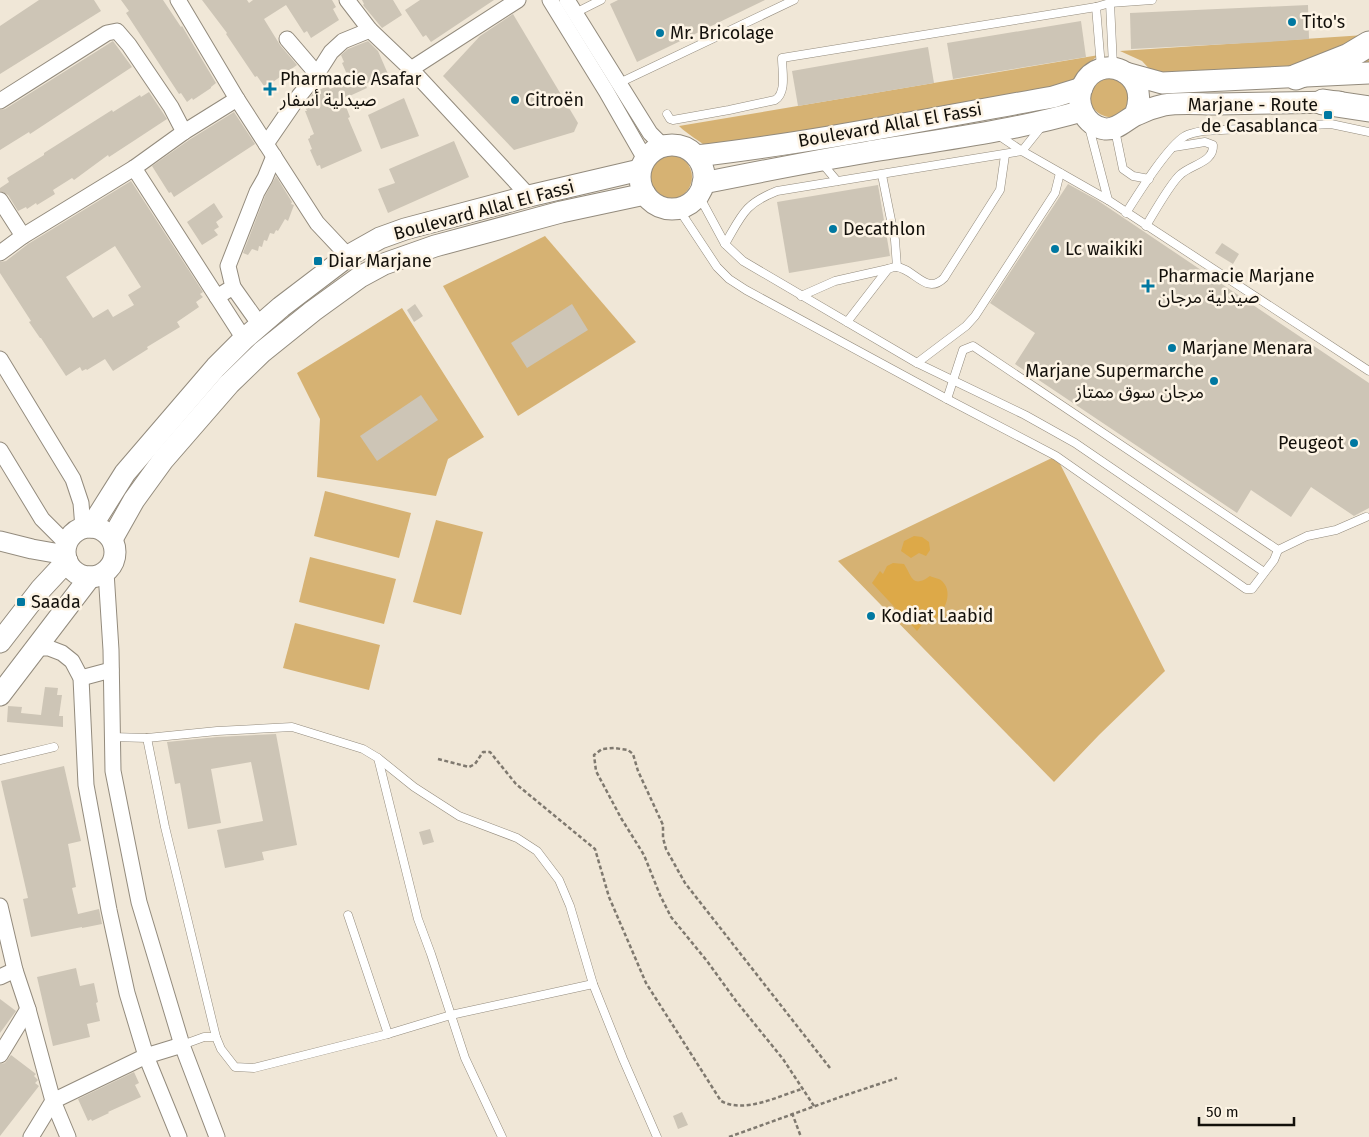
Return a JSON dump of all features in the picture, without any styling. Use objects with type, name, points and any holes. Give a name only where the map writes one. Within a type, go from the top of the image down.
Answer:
[{"type":"main road","points":[[1296,77],[1349,56],[1369,44]]},
{"type":"main road","points":[[1113,70],[1135,81],[1140,92],[1140,104],[1135,115]]},
{"type":"main road","points":[[1369,73],[1162,83],[1113,70],[1092,74],[1086,80],[1079,99],[1084,114],[1099,127],[1115,129],[1135,115],[1165,105],[1369,102]]},
{"type":"main road","name":"Boulevard Allal El Fassi","points":[[696,156],[738,151],[1015,104],[1053,97],[1082,88]]},
{"type":"main road","points":[[1323,102],[1369,109]]},
{"type":"main road","name":"Boulevard Allal El Fassi","points":[[701,188],[820,160],[994,132],[1046,120],[1084,114]]},
{"type":"main road","points":[[672,144],[689,150],[696,156],[704,173],[701,188],[693,200],[678,208],[669,208],[660,206],[645,194],[642,187],[643,164],[653,151],[672,144]]},
{"type":"main road","name":"Boulevard Allal El Fassi","points":[[87,527],[125,473],[216,366],[281,307],[348,256],[380,238],[405,229],[643,164]]},
{"type":"main road","name":"Boulevard Allal El Fassi","points":[[112,539],[134,500],[163,460],[229,384],[262,352],[360,277],[384,264],[435,246],[561,212],[645,194]]},
{"type":"main road","points":[[0,642],[67,553],[76,532],[87,527],[103,530],[112,539],[115,553],[110,566],[98,574],[35,648],[0,695]]},
{"type":"main road","points":[[67,553],[76,572],[98,574]]},
{"type":"street","points":[[178,0],[236,98],[317,223],[348,256]]},
{"type":"street","points":[[348,0],[370,30],[411,69],[529,196]]},
{"type":"street","points":[[411,69],[518,0]]},
{"type":"street","points":[[559,1],[575,13],[612,87],[643,164]]},
{"type":"street","points":[[559,1],[612,87],[663,146]]},
{"type":"street","points":[[252,332],[233,287],[228,266],[257,192],[265,178],[270,150],[299,96],[317,74],[331,52],[343,41],[370,30]]},
{"type":"street","points":[[0,101],[107,33],[117,31],[135,53],[171,108],[184,132]]},
{"type":"street","points":[[287,39],[317,74]]},
{"type":"street","points":[[0,253],[134,168],[236,98]]},
{"type":"street","points":[[134,168],[217,297],[252,332]]},
{"type":"street","points":[[0,200],[24,236]]},
{"type":"street","points":[[217,297],[233,287]]},
{"type":"street","points":[[0,359],[73,479],[87,527]]},
{"type":"street","points":[[0,450],[42,519],[67,553]]},
{"type":"street","points":[[0,541],[67,553]]},
{"type":"street","points":[[98,574],[111,670],[113,771],[139,902],[182,1045],[217,1137]]},
{"type":"street","points":[[35,648],[49,648],[62,653],[72,661],[81,678],[86,785],[113,929],[127,993],[146,1056],[179,1137]]},
{"type":"street","points":[[81,678],[111,670]]},
{"type":"street","points":[[0,906],[15,970],[28,1009],[52,1101],[68,1137]]},
{"type":"street","points":[[0,977],[15,970]]},
{"type":"street","points":[[0,1055],[28,1009]]},
{"type":"street","points":[[31,1137],[52,1101],[146,1056],[182,1045]]},
{"type":"lane","points":[[575,13],[601,0]]},
{"type":"lane","points":[[612,87],[794,0]]},
{"type":"lane","points":[[667,114],[670,119],[674,120],[775,100],[780,97],[782,91],[782,58],[1096,7],[1110,3],[1152,0]]},
{"type":"lane","points":[[1110,3],[1113,70]]},
{"type":"lane","points":[[1096,7],[1113,70]]},
{"type":"lane","points":[[1084,114],[1108,200]]},
{"type":"lane","points":[[725,244],[748,207],[759,198],[778,191],[1022,151],[1046,120]]},
{"type":"lane","points":[[1126,213],[1174,147],[1184,137],[1192,133],[1331,124],[1369,132]]},
{"type":"lane","points":[[1115,129],[1123,169],[1133,176],[1149,179]]},
{"type":"lane","points":[[994,132],[1022,151],[1108,200],[1369,371]]},
{"type":"lane","points":[[1146,226],[1179,175],[1200,161],[1209,158],[1213,152],[1213,145],[1205,142],[1174,147]]},
{"type":"lane","points":[[801,296],[835,281],[897,267],[930,284],[940,283],[1000,190],[1006,155]]},
{"type":"lane","points":[[820,160],[837,181]]},
{"type":"lane","points":[[917,363],[966,326],[975,316],[1055,192],[1060,173]]},
{"type":"lane","points":[[882,175],[895,240],[897,267]]},
{"type":"lane","points":[[701,188],[725,244],[743,261],[917,363],[1025,416],[1075,443],[1264,572]]},
{"type":"lane","points":[[678,208],[717,267],[729,279],[947,400],[1056,456],[1246,589],[1252,589],[1274,560],[1278,550],[1307,536],[1336,530],[1366,517]]},
{"type":"lane","points":[[847,322],[888,269]]},
{"type":"lane","points":[[947,400],[963,350],[970,346],[976,347],[1278,550]]},
{"type":"lane","points":[[112,737],[147,738],[217,731],[292,727],[363,748],[414,787],[459,816],[517,838],[537,851],[559,880],[570,906],[592,984],[657,1137]]},
{"type":"lane","points":[[147,738],[165,827],[216,1036],[221,1049],[235,1067],[254,1068],[388,1034],[451,1015],[592,984]]},
{"type":"lane","points":[[0,760],[54,747]]},
{"type":"lane","points":[[378,758],[399,849],[418,918],[432,954],[465,1058],[502,1137]]},
{"type":"lane","points":[[348,915],[388,1034]]},
{"type":"lane","points":[[182,1045],[204,1037],[216,1036]]},
{"type":"path","points":[[814,1106],[783,1058],[671,917],[644,855],[621,818],[596,771],[594,755],[602,749],[628,750],[633,754],[638,770],[663,825],[663,838],[666,849],[681,877],[830,1068]]},
{"type":"path","points":[[438,759],[469,768],[475,764],[483,752],[490,752],[516,784],[595,849],[609,897],[646,982],[721,1101],[733,1106],[745,1106],[803,1088]]},
{"type":"path","points":[[729,1137],[897,1078]]},
{"type":"path","points":[[792,1114],[801,1137]]},
{"type":"shaded area","points":[[1365,35],[1369,38],[1369,63],[1156,76],[1142,61],[1120,51]]},
{"type":"shaded area","points":[[1099,55],[1084,69],[1074,86],[708,148],[679,126]]},
{"type":"shaded area","points":[[1115,74],[1131,92],[1127,106],[1121,114],[1107,117],[1094,109],[1090,101],[1089,92],[1092,82]]},
{"type":"shaded area","points":[[670,155],[682,159],[688,165],[692,177],[688,189],[682,195],[670,199],[658,195],[652,189],[648,177],[652,165],[658,159]]},
{"type":"shaded area","points":[[545,236],[636,342],[518,416],[443,286]]},
{"type":"shaded area","points":[[402,308],[484,437],[448,459],[436,496],[317,477],[320,419],[297,373]]},
{"type":"shaded area","points":[[1056,456],[1165,671],[1054,782],[838,561]]},
{"type":"shaded area","points":[[325,491],[411,513],[399,558],[314,536]]},
{"type":"shaded area","points":[[436,520],[483,532],[461,615],[413,602]]},
{"type":"shaded area","points":[[914,536],[922,537],[929,542],[930,550],[926,556],[919,553],[911,558],[901,551],[904,541]]},
{"type":"shaded area","points":[[310,557],[396,579],[384,624],[299,602]]},
{"type":"shaded area","points":[[893,563],[904,564],[916,581],[924,580],[930,576],[941,580],[946,586],[947,598],[943,610],[934,620],[929,623],[925,621],[917,631],[872,583],[880,571],[883,574],[887,566]]},
{"type":"shaded area","points":[[295,623],[380,645],[369,690],[283,668]]},
{"type":"building","points":[[39,0],[94,0],[101,11],[0,74],[0,26]]},
{"type":"building","points":[[121,0],[163,0],[182,26],[216,83],[193,100],[192,98],[187,102],[181,93],[179,94],[126,13],[129,11]]},
{"type":"building","points":[[202,0],[247,0],[249,3],[253,0],[332,0],[336,7],[333,9],[339,20],[311,38],[307,31],[304,33],[286,5],[264,19],[280,45],[297,65],[270,84],[269,82],[264,86],[257,76],[255,77],[227,33]]},
{"type":"building","points":[[362,0],[393,0],[402,15],[382,28],[363,5]]},
{"type":"building","points":[[420,0],[494,0],[431,42],[426,35],[423,37],[405,10]]},
{"type":"building","name":"Mr. Bricolage","points":[[618,0],[765,0],[637,62],[610,4]]},
{"type":"building","points":[[1308,5],[1309,39],[1131,49],[1130,13]]},
{"type":"building","name":"Citroën","points":[[513,14],[578,123],[574,132],[514,150],[443,76],[480,36]]},
{"type":"building","points":[[1081,21],[1086,57],[953,79],[947,43]]},
{"type":"building","points":[[113,41],[132,67],[30,134],[29,132],[0,150],[0,110],[5,109]]},
{"type":"building","points":[[368,41],[378,51],[388,74],[365,84],[367,88],[343,99],[350,117],[348,118],[362,151],[321,169],[320,165],[317,166],[310,150],[312,149],[308,139],[314,134],[304,105],[314,92],[328,86],[330,89],[350,81],[342,63],[344,62],[341,55],[348,49]]},
{"type":"building","points":[[928,47],[934,83],[798,106],[792,71]]},
{"type":"building","points":[[149,92],[167,119],[109,157],[108,155],[74,180],[72,178],[53,190],[55,194],[37,205],[36,203],[27,209],[26,207],[18,211],[8,195],[0,191],[0,188],[9,182],[7,178],[44,155],[44,153],[112,110],[113,112],[140,95],[141,97]]},
{"type":"building","points":[[404,98],[419,136],[381,149],[368,115]]},
{"type":"building","points":[[234,112],[255,144],[174,197],[171,192],[169,193],[152,166]]},
{"type":"building","points":[[454,141],[469,177],[388,213],[378,189],[395,183],[389,169]]},
{"type":"building","points":[[276,176],[292,202],[291,204],[294,205],[288,221],[285,219],[278,231],[276,230],[274,234],[270,233],[267,241],[264,240],[262,247],[259,246],[258,251],[252,249],[248,255],[243,253],[265,196]]},
{"type":"building","points":[[131,181],[203,292],[200,294],[203,297],[196,302],[199,307],[177,322],[180,327],[113,371],[105,359],[87,370],[82,371],[80,367],[66,376],[29,322],[31,321],[0,273],[0,262],[6,261],[28,244]],"holes":[[[115,246],[141,287],[128,295],[134,305],[113,317],[108,309],[93,318],[66,277]]]},
{"type":"building","name":"Marjane Menara","points":[[1068,184],[1097,200],[1369,383],[1369,508],[1354,516],[1311,487],[1291,517],[1251,490],[1237,513],[1015,364],[1035,333],[990,303]]},
{"type":"building","name":"Decathlon","points":[[878,185],[890,256],[789,273],[777,202]]},
{"type":"building","points":[[214,203],[223,217],[216,222],[219,227],[214,230],[218,235],[202,245],[187,222]]},
{"type":"building","points":[[1222,243],[1239,254],[1233,264],[1215,253]]},
{"type":"building","points":[[415,304],[423,316],[414,322],[407,310]]},
{"type":"building","points":[[572,304],[588,330],[527,368],[511,343]]},
{"type":"building","points":[[421,395],[438,420],[377,461],[360,436]]},
{"type":"building","points":[[45,687],[58,688],[57,695],[62,695],[59,716],[63,716],[63,727],[7,722],[8,706],[22,707],[21,713],[41,715]]},
{"type":"building","points":[[276,734],[297,845],[262,852],[264,860],[225,868],[217,830],[263,821],[251,762],[211,769],[221,823],[188,829],[180,783],[175,784],[167,742]]},
{"type":"building","points":[[64,766],[81,841],[68,844],[76,887],[72,888],[78,914],[99,909],[102,924],[31,937],[23,899],[28,898],[1,781]]},
{"type":"building","points":[[430,829],[434,842],[423,845],[419,832]]},
{"type":"building","points":[[76,968],[80,986],[94,983],[100,1021],[87,1024],[90,1037],[53,1046],[37,977]]},
{"type":"building","points":[[0,999],[16,1011],[0,1033]]},
{"type":"building","points":[[11,1055],[36,1074],[34,1076],[38,1080],[35,1083],[39,1086],[0,1136],[0,1064],[5,1063]]},
{"type":"building","points":[[134,1072],[139,1083],[135,1085],[141,1097],[92,1121],[91,1119],[88,1121],[78,1099]]},
{"type":"building","points":[[682,1112],[688,1125],[678,1129],[673,1116]]},
{"type":"place","name":"Tito's","points":[[1292,22]]},
{"type":"place","name":"Mr. Bricolage","points":[[660,33]]},
{"type":"place","name":"Pharmacie Asafar صيدلية أسفار","points":[[270,89]]},
{"type":"place","name":"Citroën","points":[[515,100]]},
{"type":"place","name":"Marjane - Route de Casablanca","points":[[1328,115]]},
{"type":"place","name":"Decathlon","points":[[833,229]]},
{"type":"place","name":"Lc waikiki","points":[[1055,249]]},
{"type":"place","name":"Diar Marjane","points":[[318,261]]},
{"type":"place","name":"Pharmacie Marjane صيدلية مرجان","points":[[1148,286]]},
{"type":"place","name":"Marjane Menara","points":[[1172,348]]},
{"type":"place","name":"Marjane Supermarche مرجان سوق ممتاز","points":[[1214,381]]},
{"type":"place","name":"Peugeot","points":[[1354,443]]},
{"type":"place","name":"Saada","points":[[21,602]]},
{"type":"place","name":"Kodiat Laabid","points":[[871,616]]}]
